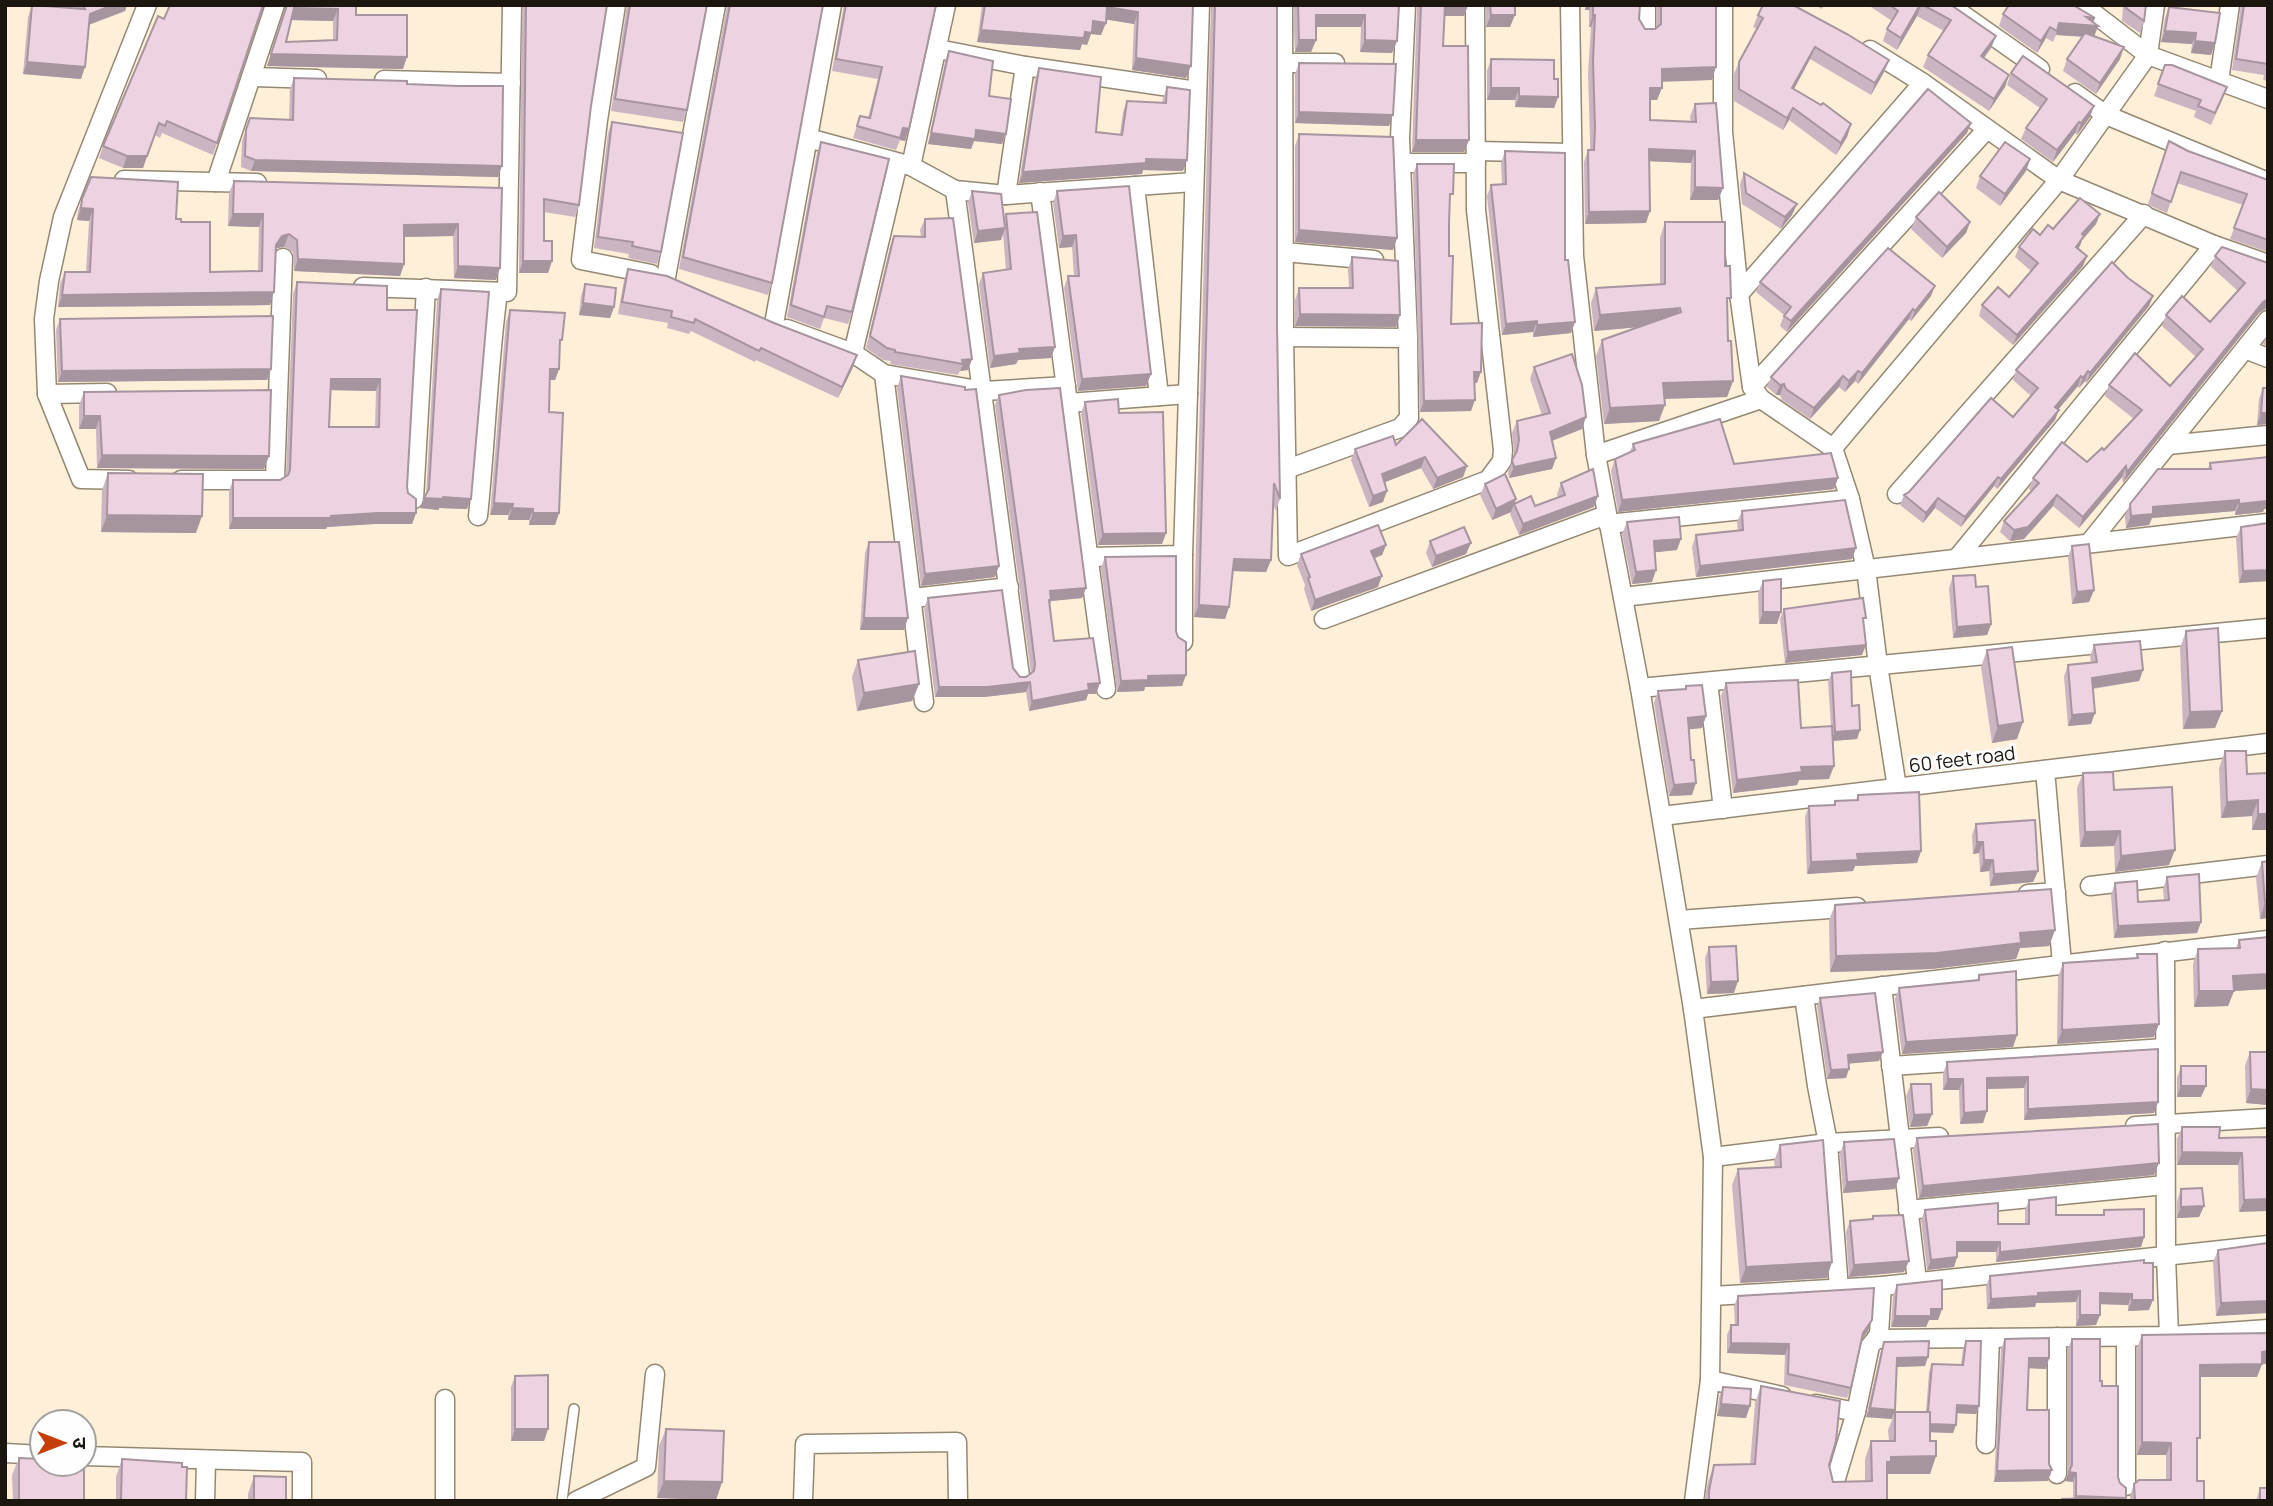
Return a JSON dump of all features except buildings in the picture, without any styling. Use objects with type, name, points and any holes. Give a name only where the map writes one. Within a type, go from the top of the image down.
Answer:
[{"type":"street","points":[[147,5],[92,179],[63,217],[49,281],[51,319],[47,394],[81,480],[275,480],[271,391],[274,316],[282,282],[283,258]]},
{"type":"street","points":[[216,182],[275,5]]},
{"type":"street","points":[[343,286],[507,292],[502,189],[511,83],[512,5]]},
{"type":"street","points":[[616,5],[605,121],[581,260],[672,280],[685,134],[716,5]]},
{"type":"street","points":[[831,5],[807,138],[768,321],[853,353],[884,374],[984,391],[1067,395],[1188,394]]},
{"type":"street","points":[[853,353],[938,49],[946,5]]},
{"type":"street","points":[[1183,642],[1183,555],[1200,5]]},
{"type":"street","points":[[1283,5],[1283,63],[1290,134],[1283,252],[1288,556],[1488,480],[1502,461],[1503,450],[1476,210],[1475,5]]},
{"type":"street","points":[[1287,469],[1400,428],[1409,418],[1401,163],[1394,138],[1395,64],[1406,5]]},
{"type":"street","points":[[1570,5],[1574,256],[1596,455],[1662,816],[1693,1009],[1713,1157],[1710,1380],[1694,1501]]},
{"type":"street","points":[[1646,5],[1646,30]]},
{"type":"street","points":[[1723,5],[1723,132],[1739,294],[1757,393],[1833,448],[1850,499],[1866,569],[1897,788]]},
{"type":"street","points":[[1949,5],[2106,115],[2268,182]]},
{"type":"street","points":[[1833,448],[2059,180],[2148,55],[2155,5]]},
{"type":"street","points":[[2219,81],[2230,5]]},
{"type":"street","points":[[2085,6],[2148,55],[2268,100]]},
{"type":"street","points":[[1859,43],[1923,83],[2059,180],[2214,245],[2268,264]]},
{"type":"street","points":[[938,49],[1025,66],[1197,91]]},
{"type":"street","points":[[1283,63],[1349,64]]},
{"type":"street","points":[[1006,195],[1025,66]]},
{"type":"street","points":[[251,77],[333,79]]},
{"type":"street","points":[[360,80],[511,83]]},
{"type":"street","points":[[1739,294],[1923,83]]},
{"type":"street","points":[[1596,455],[1757,393],[1987,129]]},
{"type":"street","points":[[807,138],[905,164],[955,190],[1006,195],[1194,182]]},
{"type":"street","points":[[1401,163],[1572,153]]},
{"type":"street","points":[[92,179],[271,184]]},
{"type":"street","points":[[1135,186],[1159,396]]},
{"type":"street","points":[[955,190],[984,391],[1020,677]]},
{"type":"street","points":[[1040,192],[1106,690]]},
{"type":"street","points":[[1897,494],[2144,214]]},
{"type":"street","points":[[1958,557],[2214,245]]},
{"type":"street","points":[[1283,252],[1405,262]]},
{"type":"street","points":[[282,282],[302,283]]},
{"type":"street","points":[[414,499],[426,288]]},
{"type":"street","points":[[478,516],[490,348],[498,292]]},
{"type":"street","points":[[2091,542],[2268,320]]},
{"type":"street","points":[[1284,337],[1408,338]]},
{"type":"street","points":[[2245,349],[2268,358]]},
{"type":"street","points":[[884,374],[913,598],[923,702]]},
{"type":"street","points":[[47,394],[129,393]]},
{"type":"street","points":[[2168,445],[2268,435]]},
{"type":"street","points":[[1324,620],[1607,519],[1850,499]]},
{"type":"street","points":[[1623,597],[2268,523]]},
{"type":"street","points":[[1089,557],[1183,555]]},
{"type":"street","points":[[913,598],[1009,587]]},
{"type":"street","points":[[1640,688],[2268,628]]},
{"type":"street","points":[[1708,682],[1723,809]]},
{"type":"street","name":"60 feet road","points":[[1662,816],[2268,743]]},
{"type":"street","points":[[2045,771],[2063,964]]},
{"type":"street","points":[[2091,886],[2268,865]]},
{"type":"street","points":[[2015,895],[2056,892]]},
{"type":"street","points":[[1679,920],[1881,905]]},
{"type":"street","points":[[1693,1009],[2268,940]]},
{"type":"street","points":[[2165,951],[2165,1185],[2169,1336]]},
{"type":"street","points":[[1882,986],[1917,1281]]},
{"type":"street","points":[[1804,996],[1828,1143],[1839,1289]]},
{"type":"street","points":[[1891,1066],[2165,1048]]},
{"type":"street","points":[[2123,1126],[2268,1118]]},
{"type":"street","points":[[1713,1157],[1828,1143],[1956,1136]]},
{"type":"street","points":[[1908,1210],[2165,1185]]},
{"type":"street","points":[[1712,1296],[1882,1286],[2268,1245]]},
{"type":"street","points":[[1833,1485],[1856,1412],[1870,1346],[1879,1334],[1882,1286]]},
{"type":"street","points":[[1876,1339],[2169,1336],[2268,1329]]},
{"type":"street","points":[[2057,1337],[2057,1474]]},
{"type":"street","points":[[2126,1337],[2126,1486]]},
{"type":"street","points":[[1986,1444],[1990,1338]]},
{"type":"street","points":[[576,1501],[646,1468],[655,1374]]},
{"type":"street","points":[[1710,1380],[1856,1412]]},
{"type":"street","points":[[445,1399],[445,1501]]},
{"type":"street","points":[[803,1501],[805,1444],[957,1442],[958,1501]]},
{"type":"street","points":[[5,1453],[28,1454]]},
{"type":"street","points":[[98,1457],[302,1462],[302,1501]]},
{"type":"street","points":[[205,1501],[206,1461]]},
{"type":"lane","points":[[562,1501],[574,1409]]}]
